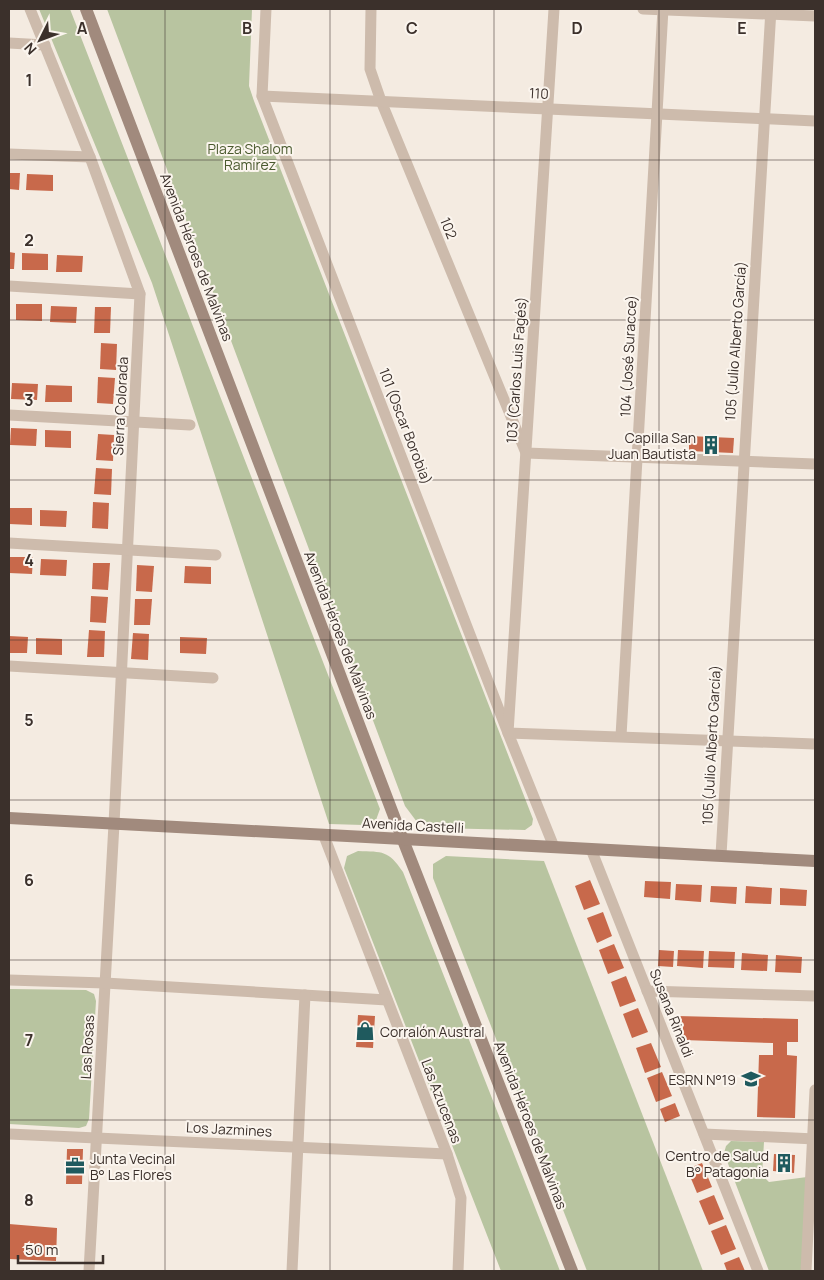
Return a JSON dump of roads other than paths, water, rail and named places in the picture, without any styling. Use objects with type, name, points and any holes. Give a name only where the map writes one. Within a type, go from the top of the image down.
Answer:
[{"type":"main road","name":"Avenida Héroes de Malvinas","points":[[86,9],[403,840],[572,1271]]},
{"type":"main road","name":"Avenida Castelli","points":[[9,818],[815,861]]},
{"type":"street","name":"Sierra Colorada","points":[[30,9],[90,157],[140,294],[114,824]]},
{"type":"street","name":"101 (Oscar Borobia)","points":[[266,9],[262,96],[508,733],[554,847]]},
{"type":"street","name":"102","points":[[371,9],[370,69],[381,101],[526,453]]},
{"type":"street","name":"103 (Carlos Luis Fagés)","points":[[508,733],[554,9]]},
{"type":"street","points":[[643,9],[771,12],[815,16]]},
{"type":"street","name":"104 (José Suracce)","points":[[621,736],[663,9]]},
{"type":"street","name":"105 (Julio Alberto García)","points":[[720,855],[771,12]]},
{"type":"street","points":[[9,43],[45,45]]},
{"type":"street","name":"110","points":[[262,96],[815,121]]},
{"type":"street","points":[[9,154],[90,157]]},
{"type":"street","points":[[9,286],[140,294]]},
{"type":"street","points":[[9,415],[190,425]]},
{"type":"street","points":[[526,453],[815,464]]},
{"type":"street","points":[[9,543],[216,555]]},
{"type":"street","points":[[9,666],[213,678]]},
{"type":"street","points":[[508,733],[815,744]]},
{"type":"street","name":"Las Rosas","points":[[89,1271],[114,824]]},
{"type":"street","name":"Las Azucenas","points":[[324,836],[447,1154],[461,1198],[458,1271]]},
{"type":"street","name":"Susana Rinaldi","points":[[591,849],[758,1271]]},
{"type":"street","points":[[9,980],[105,983],[387,1000]]},
{"type":"street","points":[[647,991],[815,996]]},
{"type":"street","points":[[292,1271],[305,995]]},
{"type":"street","points":[[806,1271],[815,1090]]},
{"type":"street","name":"Los Jazmines","points":[[9,1134],[447,1154]]},
{"type":"street","points":[[704,1134],[814,1139]]},
{"type":"place","name":"Capilla San Juan Bautista","points":[[711,445]]},
{"type":"place","name":"Corralón Austral","points":[[365,1031]]},
{"type":"place","name":"ESRN N°19","points":[[751,1079]]},
{"type":"place","name":"Centro de Salud B° Patagonia","points":[[784,1163]]},
{"type":"place","name":"Junta Vecinal B° Las Flores","points":[[75,1166]]},
{"type":"park label","name":"Plaza Shalom Ramírez","points":[[250,156]]}]
